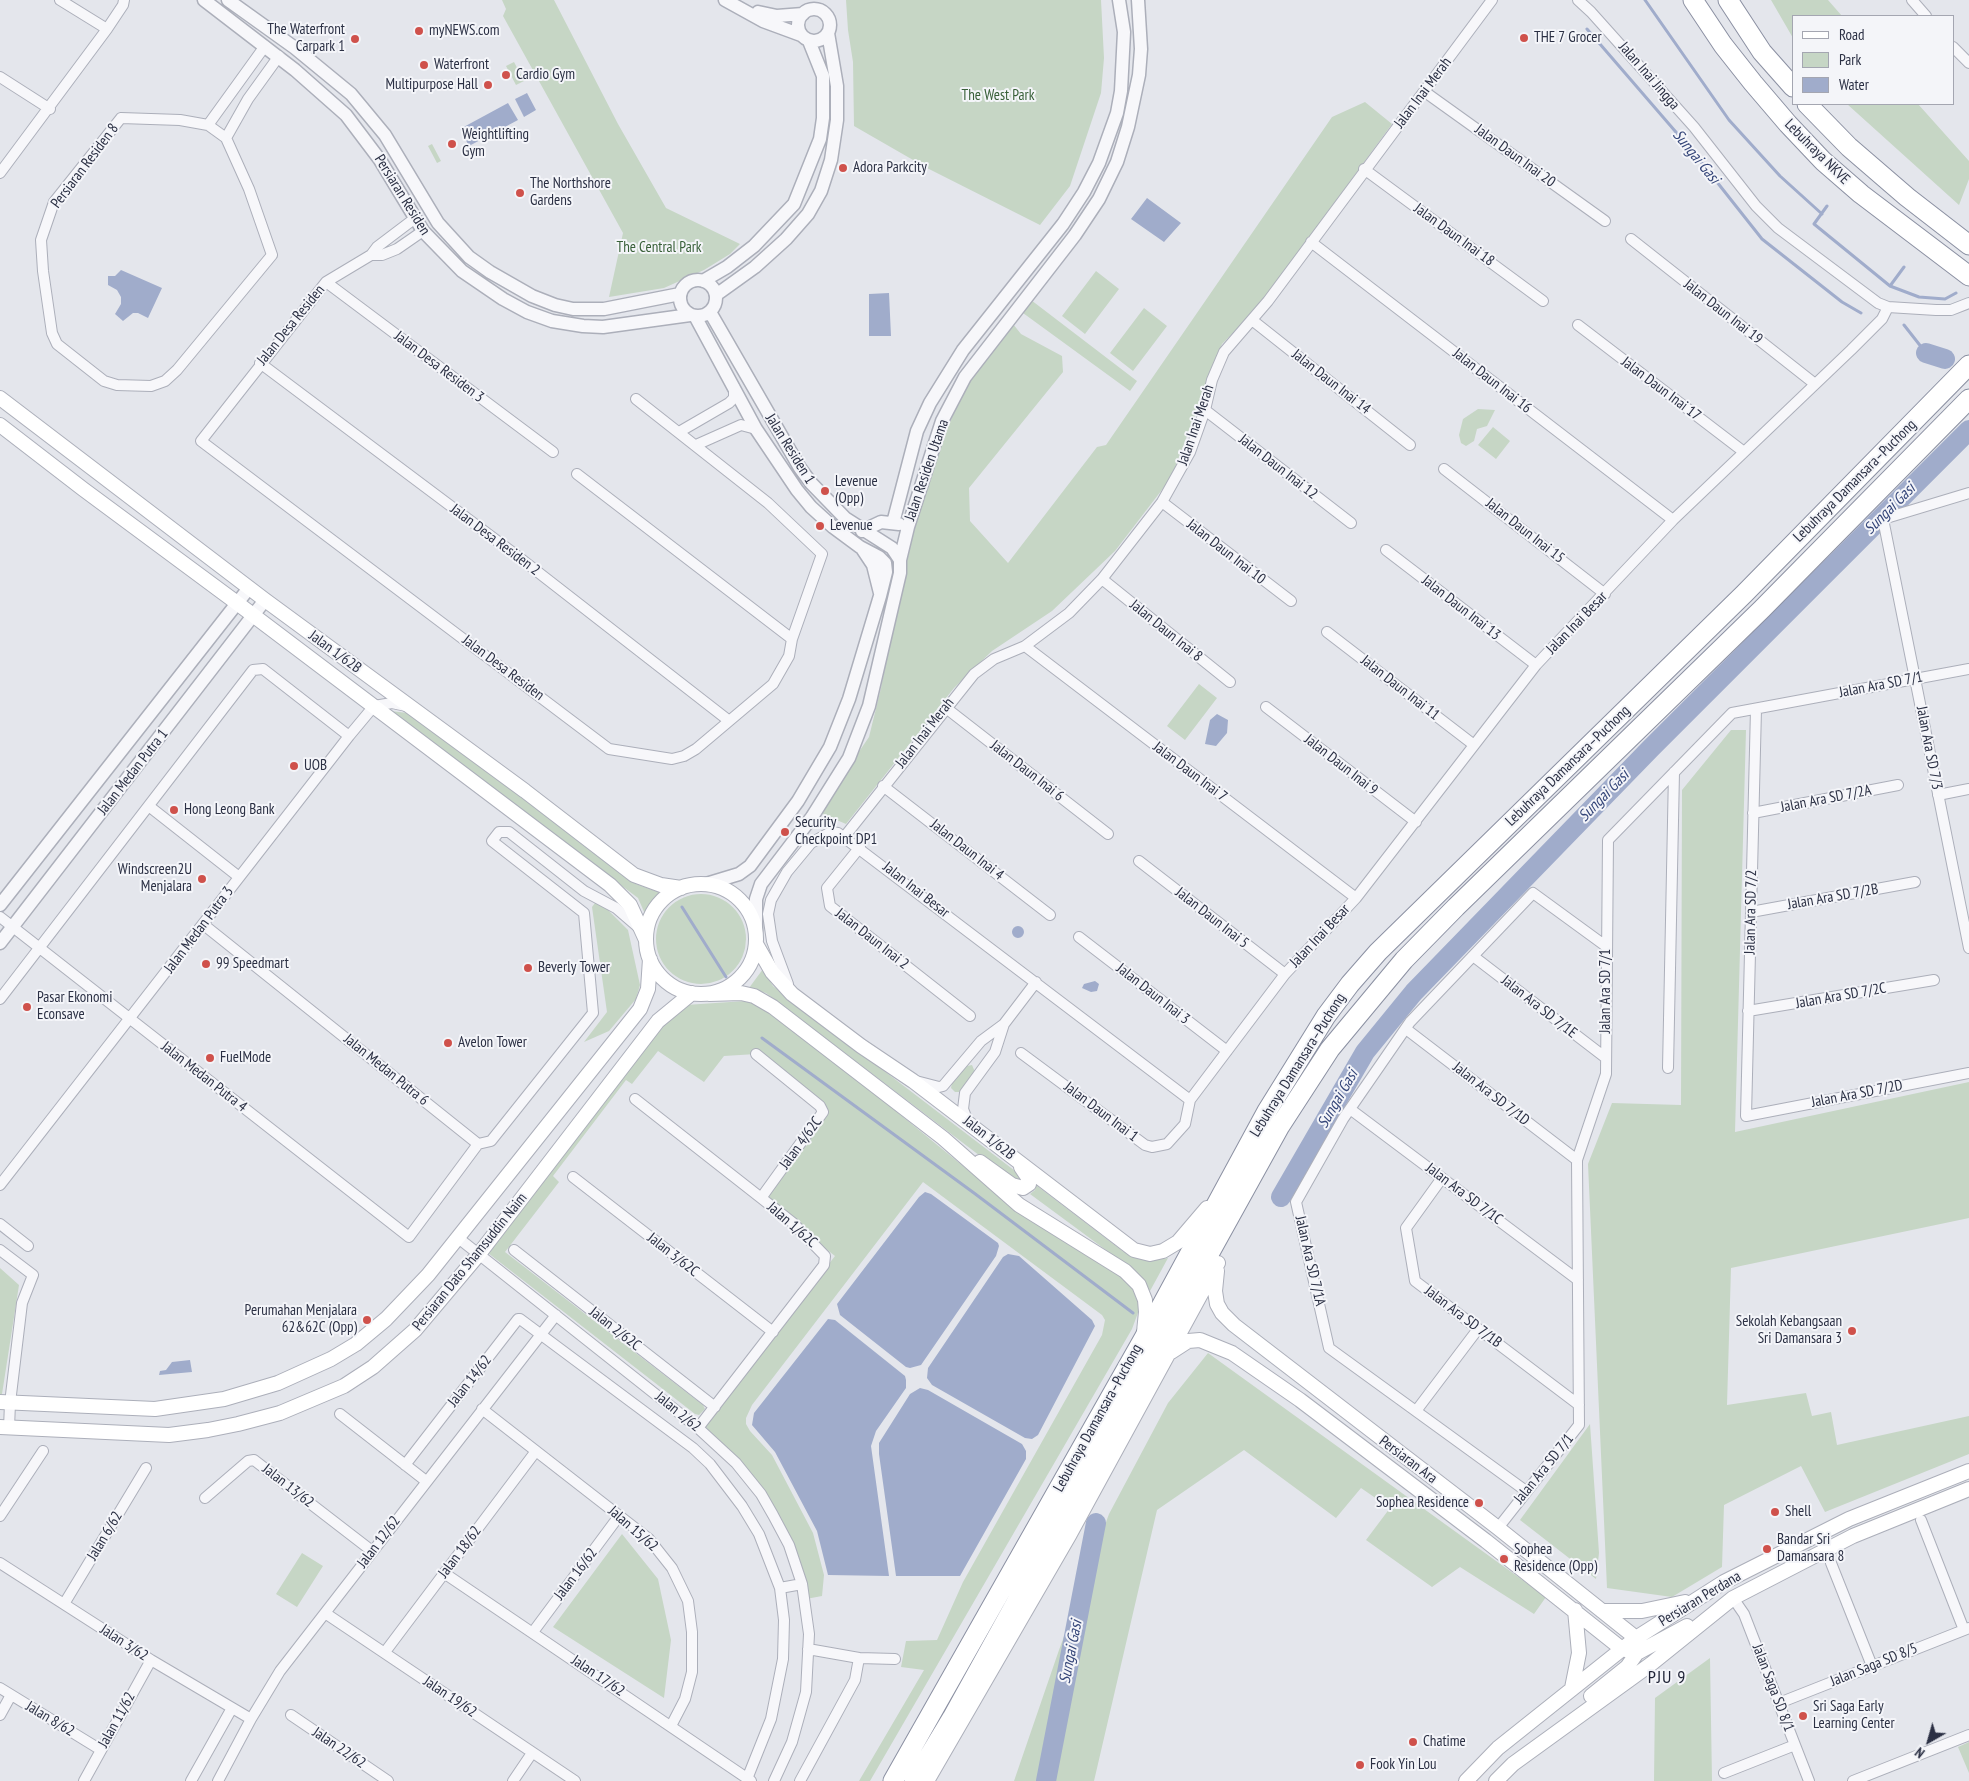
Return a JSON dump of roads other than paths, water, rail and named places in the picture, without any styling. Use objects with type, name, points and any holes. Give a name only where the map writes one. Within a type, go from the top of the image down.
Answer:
[{"type":"highway","name":"Lebuhraya NKVE","points":[[1693,0],[1724,45],[1759,89],[1823,160],[1861,194],[1969,276]]},
{"type":"highway","points":[[1728,0],[1762,52],[1792,86]]},
{"type":"highway","name":"Lebuhraya NKVE","points":[[1808,105],[1863,159],[1907,197],[1968,245]]},
{"type":"highway","name":"Lebuhraya Damansara–Puchong","points":[[893,1781],[1144,1338],[1226,1184],[1326,1016],[1378,952],[1744,594],[1969,365]]},
{"type":"highway","name":"Lebuhraya Damansara–Puchong","points":[[1280,1126],[1330,1050],[1404,960],[1762,609],[1969,400]]},
{"type":"highway","points":[[1218,1263],[1251,1199],[1280,1126]]},
{"type":"highway","points":[[914,1781],[952,1718],[1280,1126]]},
{"type":"main road","name":"Jalan 1/62B","points":[[0,398],[249,588],[634,875],[661,885],[680,888]]},
{"type":"main road","name":"Jalan 1/62B","points":[[0,425],[617,890],[635,912],[644,936]]},
{"type":"main road","points":[[706,884],[721,887],[734,894],[745,905],[752,918],[756,937],[752,962],[741,977],[727,988],[709,994],[692,993],[675,987],[660,976],[650,960],[644,936],[655,908],[666,896],[680,888],[706,884]]},
{"type":"main road","name":"Jalan 1/62B","points":[[756,937],[772,972],[792,994],[968,1122],[1134,1250],[1150,1254],[1163,1252],[1178,1242],[1226,1184]]},
{"type":"main road","name":"Persiaran Dato Shamsuddin Naim","points":[[5,1402],[155,1409],[224,1399],[278,1383],[331,1359],[356,1344],[386,1319],[428,1275],[640,1009],[648,989],[650,960]]},
{"type":"main road","name":"Persiaran Dato Shamsuddin Naim","points":[[5,1428],[169,1435],[238,1424],[280,1413],[344,1386],[373,1367],[415,1330],[479,1254],[658,1021],[692,993]]},
{"type":"main road","name":"Jalan 1/62B","points":[[709,994],[741,993],[766,1003],[943,1138],[1019,1205],[1124,1271],[1139,1285],[1145,1300],[1144,1338]]},
{"type":"main road","points":[[943,1138],[1012,1185],[1023,1188],[1029,1184],[1029,1179],[1014,1158]]},
{"type":"main road","points":[[926,1781],[1070,1534],[1218,1263]]},
{"type":"main road","name":"Persiaran Ara","points":[[1218,1263],[1215,1291],[1217,1304],[1222,1313],[1234,1325],[1368,1431],[1498,1528],[1636,1638]]},
{"type":"main road","name":"Persiaran Ara","points":[[1170,1352],[1188,1341],[1200,1340],[1223,1349],[1292,1394],[1575,1610],[1622,1649]]},
{"type":"main road","points":[[1358,1444],[1368,1431]]},
{"type":"main road","name":"Persiaran Perdana","points":[[1466,1781],[1498,1748],[1636,1638],[1724,1582],[1849,1519],[1969,1471]]},
{"type":"main road","name":"Persiaran Perdana","points":[[1496,1781],[1513,1764],[1651,1664],[1733,1598],[1852,1536],[1969,1489]]},
{"type":"main road","points":[[1602,1611],[1642,1611],[1699,1598]]},
{"type":"main road","points":[[1537,1746],[1581,1703],[1627,1667],[1637,1653],[1668,1638],[1733,1598]]},
{"type":"main road","points":[[1572,1688],[1578,1653],[1575,1610]]},
{"type":"main road","points":[[1636,1638],[1637,1653]]},
{"type":"main road","points":[[1622,1649],[1637,1653]]},
{"type":"street","points":[[60,0],[107,29]]},
{"type":"street","points":[[0,173],[50,109],[123,6],[124,0]]},
{"type":"street","name":"Persiaran Residen","points":[[204,0],[279,56],[326,95],[356,126],[380,160],[423,231],[456,266],[503,299],[527,312],[552,321],[583,326],[603,327],[692,316]]},
{"type":"street","name":"Persiaran Residen","points":[[228,0],[295,48],[351,94],[385,135],[438,223],[469,256],[490,272],[532,296],[555,305],[573,309],[604,309],[680,294]]},
{"type":"street","points":[[725,0],[763,21],[805,38],[820,40],[828,33]]},
{"type":"street","points":[[716,295],[755,267],[786,239],[808,214],[822,191],[834,146],[837,111],[836,73],[828,33],[827,0]]},
{"type":"street","name":"Jalan Residen Utama","points":[[893,523],[917,431],[930,403],[963,350],[1063,224],[1084,192],[1099,163],[1118,110],[1121,91],[1124,32],[1119,0]]},
{"type":"street","name":"Jalan Residen Utama","points":[[756,937],[756,899],[761,884],[812,817],[844,765],[866,714],[874,688],[900,573],[900,560],[908,526],[942,421],[965,378],[1076,236],[1099,199],[1118,162],[1136,93],[1141,49],[1138,0]]},
{"type":"street","name":"Jalan Inai Merah","points":[[845,836],[964,685],[985,665],[1025,646],[1069,613],[1102,579],[1162,502],[1184,465],[1205,410],[1212,380],[1224,352],[1252,320],[1364,169],[1425,92],[1492,0]]},
{"type":"street","name":"Jalan Inai Jingga","points":[[1578,0],[1591,12],[1694,127],[1762,214],[1869,298],[1888,306],[1942,310],[1951,310],[1969,303]]},
{"type":"street","points":[[1912,0],[1922,12]]},
{"type":"street","points":[[1922,12],[1926,0]]},
{"type":"street","points":[[703,281],[727,267],[754,246],[794,204],[820,139],[823,118],[822,76],[798,24],[807,8]]},
{"type":"street","points":[[743,10],[778,16],[807,8],[818,10],[826,15]]},
{"type":"street","points":[[208,125],[265,46]]},
{"type":"street","points":[[1954,48],[1969,63]]},
{"type":"street","points":[[226,138],[248,99],[279,56]]},
{"type":"street","points":[[0,76],[50,109]]},
{"type":"street","points":[[233,88],[248,99]]},
{"type":"street","points":[[1121,91],[1136,93]]},
{"type":"street","name":"Jalan Daun Inai 20","points":[[1425,92],[1605,221]]},
{"type":"street","name":"Persiaran Residen 8","points":[[121,118],[180,120],[208,125],[226,138],[250,189],[272,255],[165,382],[143,386],[117,385],[104,381],[57,344],[52,333],[41,240],[54,202],[121,118]]},
{"type":"street","name":"Jalan Daun Inai 18","points":[[1364,169],[1543,301]]},
{"type":"street","name":"Jalan Desa Residen","points":[[414,219],[377,247],[370,255],[326,282],[200,441],[609,749],[672,759],[684,756],[696,749],[728,720],[741,714],[773,684],[784,667],[822,554],[768,503],[636,399]]},
{"type":"street","name":"Jalan Desa Residen","points":[[370,255],[382,255],[397,249],[423,231]]},
{"type":"street","name":"Jalan Daun Inai 19","points":[[1631,239],[1815,384]]},
{"type":"street","name":"Jalan Daun Inai 16","points":[[1311,242],[1672,520]]},
{"type":"street","points":[[697,280],[703,281],[712,286],[716,295],[714,307],[710,312],[692,316],[681,306],[680,294],[686,284],[697,280]]},
{"type":"street","name":"Jalan Desa Residen 3","points":[[326,282],[553,452]]},
{"type":"street","name":"Jalan Inai Besar","points":[[845,836],[1190,1100],[1284,974],[1356,898],[1536,665],[1605,594],[1672,520],[1882,319],[1888,306]]},
{"type":"street","name":"Jalan Residen 1","points":[[710,312],[800,468],[833,507],[862,530],[892,548],[900,560]]},
{"type":"street","name":"Jalan Residen 1","points":[[692,316],[734,387],[756,429],[797,490],[811,507],[860,547],[879,557],[885,563]]},
{"type":"street","name":"Jalan Daun Inai 14","points":[[1252,320],[1410,444]]},
{"type":"street","name":"Jalan Daun Inai 17","points":[[1578,325],[1744,452]]},
{"type":"street","name":"Jalan Desa Residen 2","points":[[260,363],[516,555],[728,720]]},
{"type":"street","points":[[679,432],[729,403],[734,398],[734,387]]},
{"type":"street","name":"Jalan Daun Inai 12","points":[[1205,410],[1351,523]]},
{"type":"street","points":[[696,445],[741,424],[756,429]]},
{"type":"street","name":"Jalan Daun Inai 15","points":[[1444,469],[1605,594]]},
{"type":"street","points":[[576,474],[792,639]]},
{"type":"street","name":"Jalan Ara SD 7/3","points":[[1969,493],[1882,519],[1969,948]]},
{"type":"street","name":"Jalan Daun Inai 10","points":[[1162,502],[1291,601]]},
{"type":"street","points":[[862,530],[874,523],[893,523],[908,526]]},
{"type":"street","points":[[860,547],[873,565],[880,596]]},
{"type":"street","name":"Jalan Daun Inai 13","points":[[1386,550],[1536,665]]},
{"type":"street","points":[[706,884],[739,874],[750,866],[803,793],[830,747],[849,699],[880,596],[886,572],[885,563],[900,560]]},
{"type":"street","name":"Jalan Daun Inai 8","points":[[1102,579],[1230,682]]},
{"type":"street","name":"Jalan Medan Putra 1","points":[[0,905],[249,588]]},
{"type":"street","name":"Jalan Medan Putra 1","points":[[0,943],[265,600]]},
{"type":"street","name":"Jalan Daun Inai 11","points":[[1327,632],[1474,745]]},
{"type":"street","name":"Jalan Daun Inai 7","points":[[1025,646],[1356,898]]},
{"type":"street","points":[[0,998],[150,807],[253,670],[264,669],[349,736]]},
{"type":"street","name":"Jalan Ara SD 7/1","points":[[1498,1528],[1579,1425],[1577,1160],[1606,1074],[1608,840],[1732,713],[1969,669]]},
{"type":"street","points":[[374,706],[392,703],[412,708]]},
{"type":"street","name":"Jalan Medan Putra 3","points":[[0,1185],[374,706]]},
{"type":"street","name":"Jalan Daun Inai 9","points":[[1266,707],[1416,822]]},
{"type":"street","name":"Jalan Daun Inai 6","points":[[946,708],[1108,834]]},
{"type":"street","name":"Jalan Ara SD 7/2","points":[[1746,1116],[1756,709]]},
{"type":"street","points":[[1668,1068],[1674,772]]},
{"type":"street","name":"Jalan Ara SD 7/2A","points":[[1754,813],[1898,785]]},
{"type":"street","name":"Jalan Daun Inai 4","points":[[883,786],[1050,915]]},
{"type":"street","points":[[1938,795],[1969,789]]},
{"type":"street","points":[[150,807],[239,877]]},
{"type":"street","points":[[478,1144],[491,1141],[593,1013],[584,913],[492,840],[499,832],[509,832],[584,891],[616,908],[644,936]]},
{"type":"street","points":[[792,994],[772,941],[768,914],[771,900],[787,872],[811,843],[831,832],[845,836]]},
{"type":"street","name":"Jalan Daun Inai 2","points":[[860,847],[827,888],[830,906],[970,1016]]},
{"type":"street","name":"Jalan Daun Inai 5","points":[[1139,862],[1284,974]]},
{"type":"street","name":"Jalan Ara SD 7/2B","points":[[1751,912],[1915,882]]},
{"type":"street","name":"Jalan Ara SD 7/1A","points":[[1526,1491],[1329,1348],[1296,1202],[1350,1109],[1406,1029],[1533,893],[1607,947]]},
{"type":"street","name":"Jalan Medan Putra 4","points":[[0,917],[409,1237],[478,1144]]},
{"type":"street","name":"Jalan Medan Putra 6","points":[[204,925],[478,1144]]},
{"type":"street","name":"Jalan Daun Inai 3","points":[[1079,937],[1227,1051]]},
{"type":"street","name":"Jalan Ara SD 7/1E","points":[[1473,956],[1606,1058]]},
{"type":"street","name":"Jalan Ara SD 7/2C","points":[[1748,1011],[1934,980]]},
{"type":"street","points":[[913,1081],[938,1087],[944,1086],[981,1041],[1004,1024],[1036,982]]},
{"type":"street","points":[[968,1122],[962,1098],[995,1052],[1004,1024]]},
{"type":"street","name":"Jalan Ara SD 7/1D","points":[[1406,1029],[1577,1160]]},
{"type":"street","points":[[972,1051],[987,1062]]},
{"type":"street","name":"Jalan Daun Inai 1","points":[[1021,1053],[1145,1145],[1152,1147],[1167,1144],[1184,1124],[1190,1100]]},
{"type":"street","name":"Jalan 4/62C","points":[[756,1054],[820,1106],[823,1112],[761,1198]]},
{"type":"street","name":"Jalan Ara SD 7/2D","points":[[1746,1116],[1969,1072]]},
{"type":"street","name":"Jalan 1/62C","points":[[635,1099],[793,1222],[822,1250],[826,1260],[716,1407],[698,1428]]},
{"type":"street","name":"Jalan Ara SD 7/1C","points":[[1350,1109],[1578,1280]]},
{"type":"street","name":"Jalan 3/62C","points":[[573,1177],[773,1332]]},
{"type":"street","name":"Jalan Ara SD 7/1B","points":[[1442,1178],[1406,1228],[1415,1282],[1579,1405]]},
{"type":"street","points":[[0,1224],[28,1246]]},
{"type":"street","name":"Jalan 2/62","points":[[457,1237],[698,1428],[736,1463],[761,1494],[789,1545],[802,1584],[808,1622],[806,1692],[792,1742],[774,1781]]},
{"type":"street","points":[[0,1250],[33,1276],[22,1303],[5,1402],[5,1428]]},
{"type":"street","name":"Jalan 2/62C","points":[[514,1250],[716,1407]]},
{"type":"street","name":"Jalan 12/62","points":[[218,1781],[251,1719],[280,1671],[556,1315]]},
{"type":"street","name":"Jalan 14/62","points":[[405,1465],[518,1319],[524,1320],[542,1333]]},
{"type":"street","points":[[1416,1411],[1478,1329]]},
{"type":"street","name":"Jalan 2/62","points":[[542,1333],[693,1448],[710,1464],[742,1506],[754,1526],[780,1588],[784,1620],[783,1659],[771,1719],[749,1780]]},
{"type":"street","name":"Jalan 15/62","points":[[482,1409],[648,1539],[672,1568],[688,1602],[692,1632],[692,1672],[685,1699],[671,1726]]},
{"type":"street","points":[[340,1414],[426,1481]]},
{"type":"street","points":[[0,1516],[43,1451]]},
{"type":"street","name":"Jalan 18/62","points":[[385,1652],[536,1451]]},
{"type":"street","name":"Jalan 13/62","points":[[205,1498],[248,1461],[254,1460],[372,1551]]},
{"type":"street","name":"Jalan 6/62","points":[[64,1604],[146,1468]]},
{"type":"street","name":"Jalan 16/62","points":[[533,1632],[620,1516]]},
{"type":"street","points":[[1921,1520],[1967,1629]]},
{"type":"street","name":"Jalan 3/62","points":[[0,1563],[150,1660],[251,1719]]},
{"type":"street","points":[[1831,1563],[1872,1666]]},
{"type":"street","name":"Jalan 17/62","points":[[444,1573],[749,1780]]},
{"type":"street","points":[[780,1588],[802,1584]]},
{"type":"street","name":"Jalan Saga SD 8/1","points":[[1733,1598],[1744,1614],[1810,1781]]},
{"type":"street","name":"Jalan 19/62","points":[[325,1613],[575,1781]]},
{"type":"street","name":"Jalan Saga SD 8/5","points":[[1779,1703],[1967,1629]]},
{"type":"street","points":[[808,1649],[859,1658],[895,1659]]},
{"type":"street","points":[[800,1781],[855,1680],[859,1658]]},
{"type":"street","name":"Jalan 11/62","points":[[84,1781],[150,1660]]},
{"type":"street","name":"Jalan 8/62","points":[[0,1688],[101,1750]]},
{"type":"street","points":[[0,1715],[11,1695]]},
{"type":"street","points":[[191,1781],[232,1708]]},
{"type":"street","name":"Jalan 22/62","points":[[291,1715],[388,1781]]},
{"type":"street","points":[[1853,1781],[1969,1735]]},
{"type":"street","points":[[1724,1773],[1795,1746]]},
{"type":"street","points":[[513,1781],[532,1753]]},
{"type":"water","points":[[527,93],[536,110],[524,117],[515,99]]},
{"type":"water","points":[[508,103],[518,120],[469,146],[460,129]]},
{"type":"water","points":[[1147,198],[1181,223],[1164,242],[1131,219]]},
{"type":"water","points":[[121,270],[162,288],[148,318],[138,313],[133,313],[123,321],[115,314],[121,304],[121,297],[117,290],[108,285],[108,276],[115,276]]},
{"type":"water","points":[[889,293],[891,336],[869,336],[869,294]]},
{"type":"water","points":[[1217,714],[1228,720],[1227,733],[1216,746],[1205,744],[1210,720]]},
{"type":"water","points":[[1018,926],[1024,932],[1018,938],[1012,932]]},
{"type":"water","points":[[1095,981],[1099,984],[1097,991],[1091,992],[1082,988],[1084,984]]},
{"type":"water","points":[[925,1192],[931,1194],[998,1243],[999,1246],[996,1256],[921,1365],[910,1368],[906,1367],[840,1315],[837,1304],[919,1197]]},
{"type":"water","points":[[1008,1254],[1019,1256],[1092,1320],[1095,1326],[1038,1435],[1032,1439],[1025,1438],[932,1385],[927,1378],[928,1368],[1003,1257]]},
{"type":"water","points":[[828,1319],[835,1320],[905,1376],[906,1380],[906,1388],[876,1431],[871,1446],[889,1576],[828,1575],[817,1531],[775,1452],[752,1425],[754,1413]]},
{"type":"water","points":[[190,1360],[192,1372],[159,1375],[160,1371],[166,1370],[172,1362]]},
{"type":"water","points":[[920,1388],[928,1390],[1022,1444],[1026,1451],[1026,1459],[960,1576],[896,1576],[879,1443],[910,1394]]},
{"type":"waterway","points":[[1645,0],[1729,120],[1780,176],[1822,214]]},
{"type":"waterway","name":"Sungai Gasi","points":[[1587,29],[1694,153],[1762,239],[1842,302],[1861,313]]},
{"type":"waterway","points":[[1827,206],[1814,224],[1890,286],[1919,297],[1945,299],[1956,293]]},
{"type":"waterway","points":[[1890,286],[1904,267]]},
{"type":"waterway","name":"Sungai Gasi","points":[[1904,325],[1926,353]]},
{"type":"waterway","name":"Sungai Gasi","points":[[1926,353],[1945,359]]},
{"type":"waterway","name":"Sungai Gasi","points":[[1281,1197],[1365,1052],[1414,992],[1651,748],[1969,430]]},
{"type":"waterway","points":[[682,907],[726,977]]},
{"type":"waterway","points":[[762,1038],[974,1193],[1133,1313]]},
{"type":"waterway","name":"Sungai Gasi","points":[[1046,1781],[1096,1523]]},
{"type":"place","name":"myNEWS.com","points":[[419,31]]},
{"type":"place","name":"THE 7 Grocer","points":[[1524,38]]},
{"type":"place","name":"The Waterfront Carpark 1","points":[[355,39]]},
{"type":"place","name":"Waterfront","points":[[424,65]]},
{"type":"place","name":"Cardio Gym","points":[[506,75]]},
{"type":"place","name":"Multipurpose Hall","points":[[488,85]]},
{"type":"place","name":"Weightlifting Gym","points":[[452,144]]},
{"type":"place","name":"Adora Parkcity","points":[[843,168]]},
{"type":"place","name":"The Northshore Gardens","points":[[520,193]]},
{"type":"place","name":"Levenue (Opp)","points":[[825,491]]},
{"type":"place","name":"Levenue","points":[[820,526]]},
{"type":"place","name":"UOB","points":[[294,766]]},
{"type":"place","name":"Hong Leong Bank","points":[[174,810]]},
{"type":"place","name":"Security Checkpoint DP1","points":[[785,832]]},
{"type":"place","name":"Windscreen2U Menjalara","points":[[202,879]]},
{"type":"place","name":"99 Speedmart","points":[[206,964]]},
{"type":"place","name":"Beverly Tower","points":[[528,968]]},
{"type":"place","name":"Pasar Ekonomi Econsave","points":[[27,1007]]},
{"type":"place","name":"Avelon Tower","points":[[448,1043]]},
{"type":"place","name":"FuelMode","points":[[210,1058]]},
{"type":"place","name":"Perumahan Menjalara 62&62C (Opp)","points":[[367,1320]]},
{"type":"place","name":"Sekolah Kebangsaan Sri Damansara 3","points":[[1852,1331]]},
{"type":"place","name":"Sophea Residence","points":[[1479,1503]]},
{"type":"place","name":"Shell","points":[[1775,1512]]},
{"type":"place","name":"Bandar Sri Damansara 8","points":[[1767,1549]]},
{"type":"place","name":"Sophea Residence (Opp)","points":[[1504,1559]]},
{"type":"place","name":"Sri Saga Early Learning Center","points":[[1803,1716]]},
{"type":"place","name":"Chatime","points":[[1413,1742]]},
{"type":"place","name":"Fook Yin Lou","points":[[1360,1765]]},
{"type":"district","name":"PJU 9","points":[[1667,1678]]},
{"type":"park label","name":"The West Park","points":[[998,96]]},
{"type":"park label","name":"The Central Park","points":[[659,248]]}]
